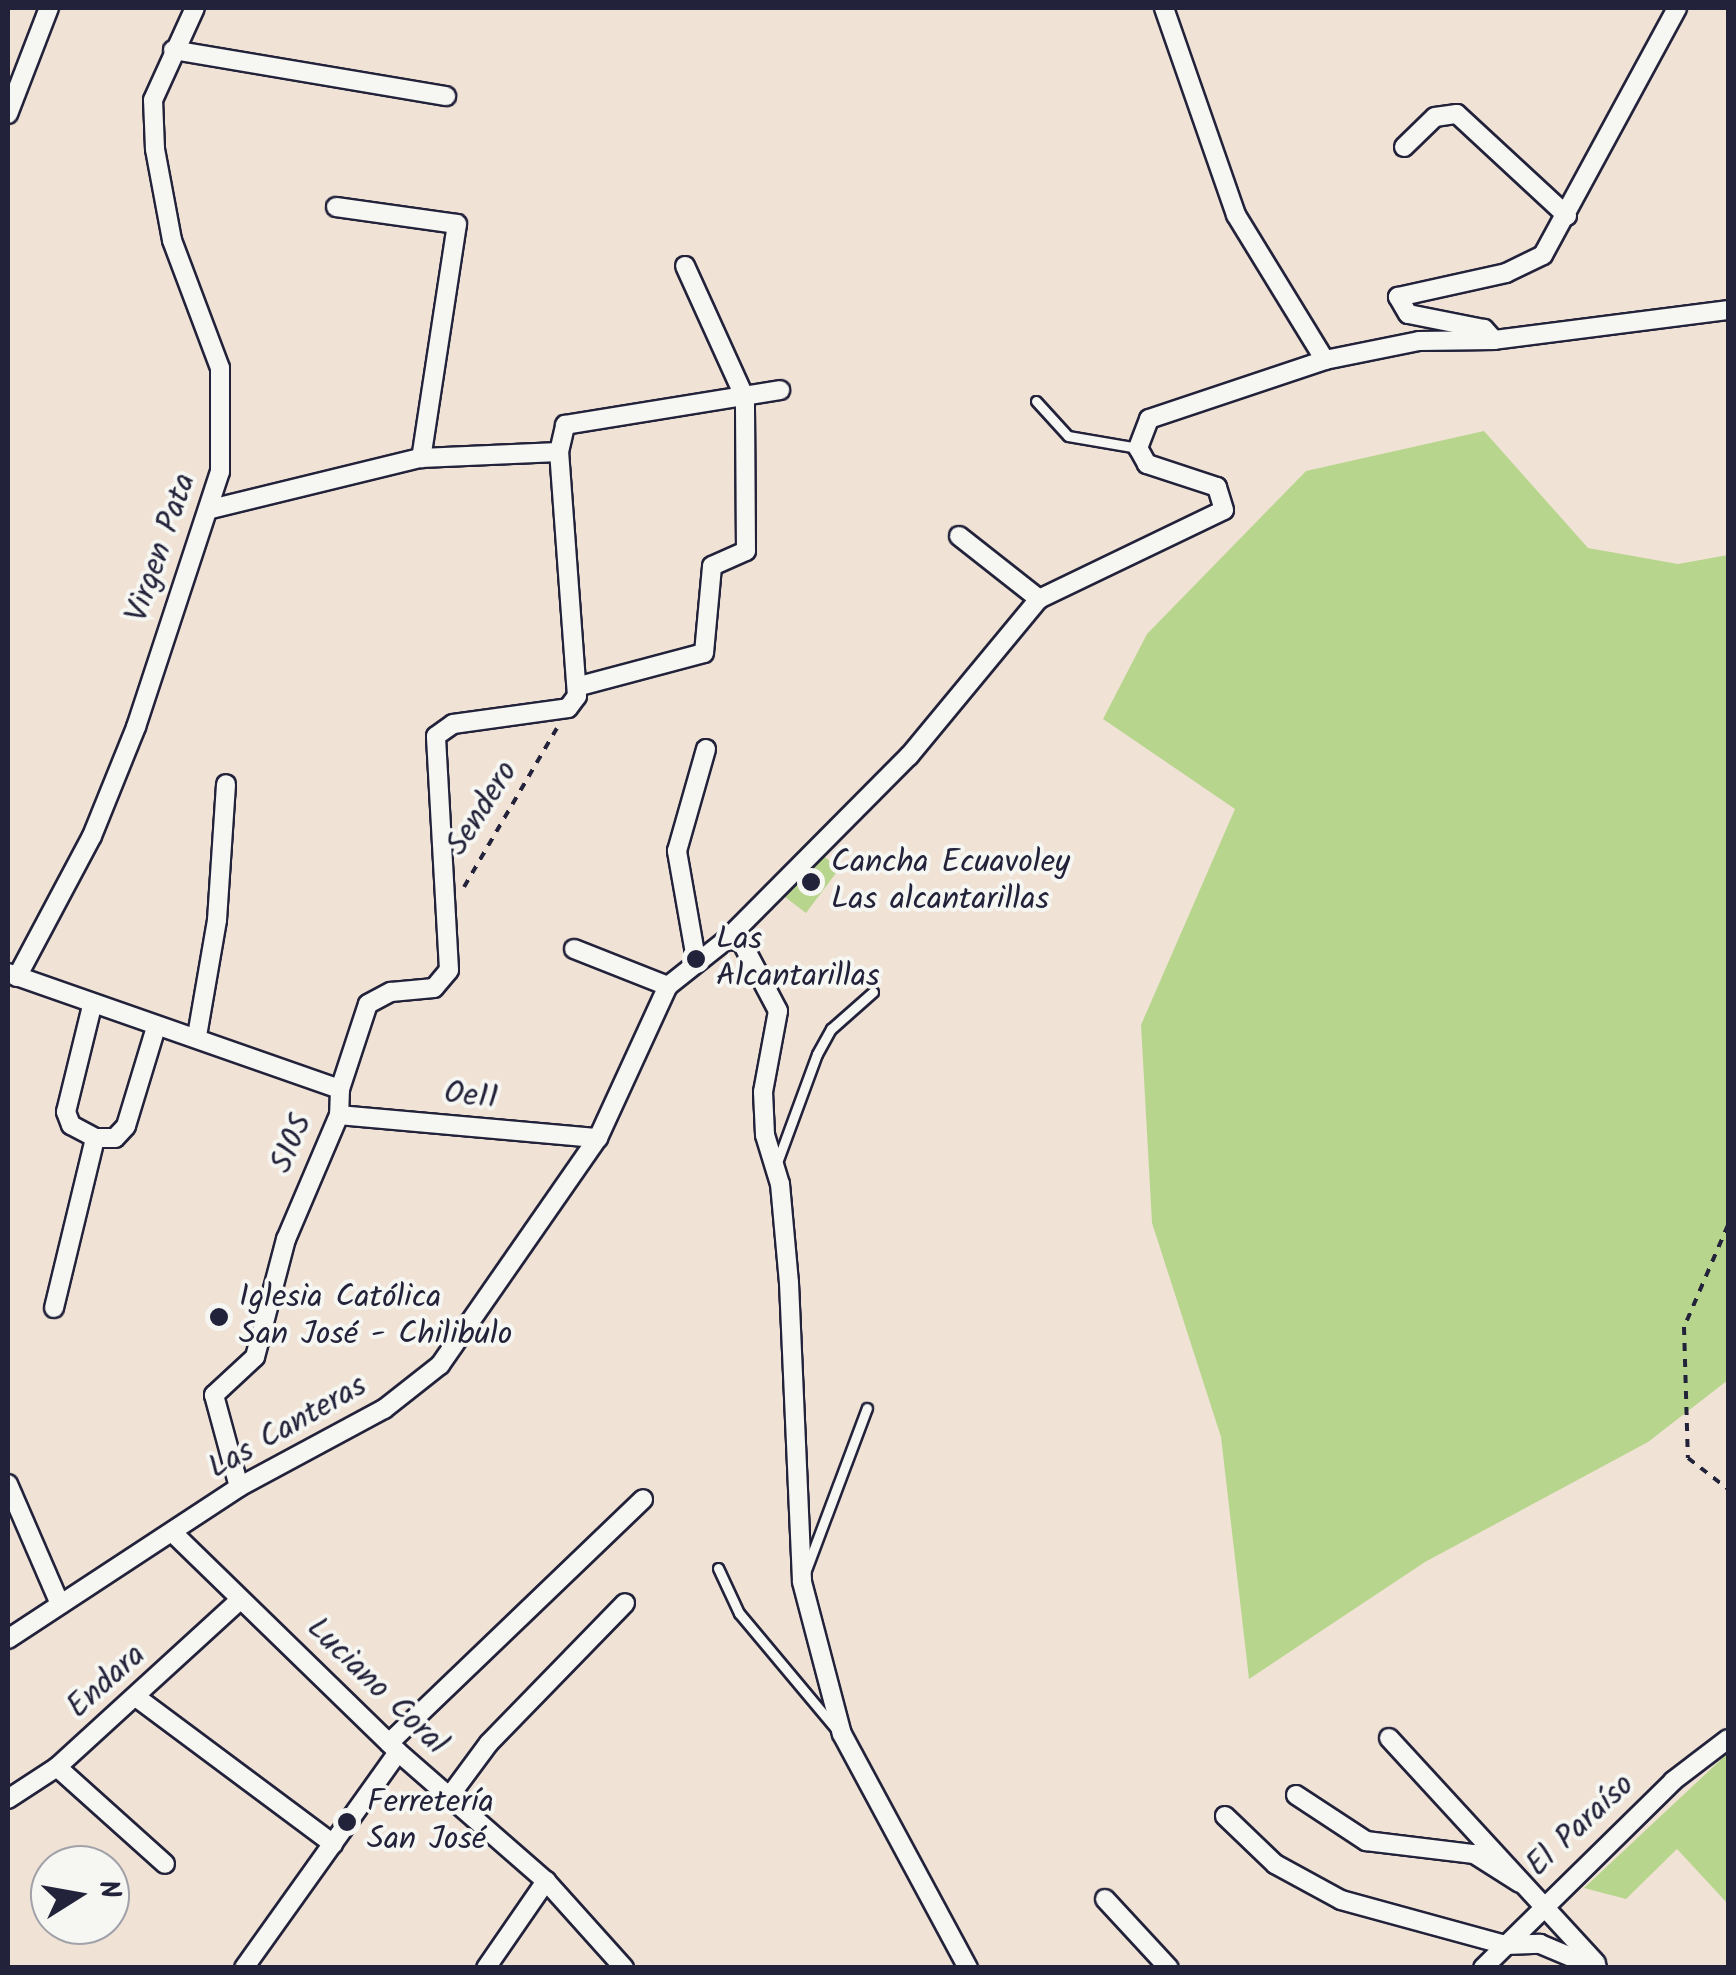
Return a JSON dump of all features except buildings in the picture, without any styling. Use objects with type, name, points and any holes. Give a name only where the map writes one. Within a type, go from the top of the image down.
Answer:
[{"type":"street","points":[[8,114],[49,8]]},
{"type":"street","name":"Virgen Pata","points":[[12,975],[100,818],[211,509],[220,472],[220,368],[172,240],[155,149],[153,100],[195,8]]},
{"type":"street","points":[[1164,8],[1236,215],[1325,360]]},
{"type":"street","points":[[1494,340],[1484,328],[1408,314],[1398,298],[1524,266],[1543,255],[1677,8]]},
{"type":"street","points":[[173,50],[446,96]]},
{"type":"street","points":[[1404,147],[1434,118],[1457,114],[1567,216]]},
{"type":"street","points":[[336,207],[456,224],[421,458]]},
{"type":"street","points":[[580,686],[704,653],[712,566],[738,558],[750,538],[745,398],[685,266]]},
{"type":"street","points":[[959,536],[1039,599],[1224,510],[1216,488],[1148,464],[1138,448],[1149,419],[1325,360],[1419,342],[1494,340],[1728,310]]},
{"type":"street","points":[[340,1089],[368,1004],[391,992],[434,988],[449,970],[436,736],[453,724],[568,708],[580,686],[558,452],[565,425],[581,419],[780,390]]},
{"type":"street","points":[[211,509],[421,458],[558,452]]},
{"type":"street","name":"Las Canteras","points":[[8,1639],[238,1487],[384,1409],[440,1365],[598,1138],[668,986],[696,959],[726,940],[908,756],[1039,599]]},
{"type":"street","points":[[696,959],[677,851],[706,748]]},
{"type":"street","points":[[198,1036],[217,920],[226,784]]},
{"type":"street","points":[[726,940],[754,956],[778,1011],[764,1092],[789,1283],[802,1582],[842,1734],[968,1968]]},
{"type":"street","points":[[574,949],[668,986]]},
{"type":"street","name":"S10S","points":[[12,975],[156,1027],[198,1036],[340,1089],[338,1115],[286,1239],[255,1357],[214,1395],[238,1487]]},
{"type":"street","points":[[92,1006],[66,1112],[71,1125],[95,1138],[124,1130],[156,1027]]},
{"type":"street","name":"Oe11","points":[[338,1115],[598,1138]]},
{"type":"street","points":[[54,1308],[95,1138]]},
{"type":"street","points":[[8,1484],[60,1604]]},
{"type":"street","points":[[244,1968],[333,1844],[394,1748],[644,1499]]},
{"type":"street","name":"Luciano Coral","points":[[172,1532],[394,1748],[546,1882],[624,1968]]},
{"type":"street","name":"Endara","points":[[8,1799],[57,1767],[240,1600]]},
{"type":"street","points":[[450,1797],[489,1743],[625,1603]]},
{"type":"street","points":[[136,1697],[333,1844]]},
{"type":"street","points":[[1389,1738],[1530,1884],[1598,1968]]},
{"type":"street","name":"El Paraíso","points":[[1483,1968],[1542,1903],[1728,1739]]},
{"type":"street","points":[[57,1767],[165,1864]]},
{"type":"street","points":[[1296,1795],[1366,1841],[1474,1854],[1513,1882],[1530,1884]]},
{"type":"street","points":[[1226,1816],[1276,1864],[1341,1900],[1504,1945],[1540,1944],[1598,1968]]},
{"type":"street","points":[[486,1968],[546,1882]]},
{"type":"street","points":[[1105,1899],[1169,1968]]},
{"type":"lane","points":[[1036,401],[1068,436],[1138,448]]},
{"type":"lane","points":[[775,1168],[824,1041],[872,992]]},
{"type":"lane","points":[[802,1582],[866,1408]]},
{"type":"lane","points":[[718,1568],[769,1654],[842,1734]]},
{"type":"path","name":"Sendero","points":[[463,891],[568,708]]},
{"type":"path","points":[[1728,1225],[1684,1327],[1688,1458],[1728,1490]]},
{"type":"green space","points":[[1484,431],[1588,548],[1678,564],[1728,555],[1728,1380],[1648,1442],[1425,1562],[1249,1679],[1221,1437],[1152,1223],[1141,1025],[1235,809],[1103,719],[1147,634],[1306,471]]},
{"type":"green space","name":"Cancha Ecuavoley Las alcantarillas","points":[[819,852],[839,869],[806,913],[781,894]]},
{"type":"green space","points":[[1728,1753],[1728,1904],[1677,1849],[1626,1899],[1584,1888]]},
{"type":"place","name":"Cancha Ecuavoley Las alcantarillas","points":[[811,882]]},
{"type":"place","name":"Las Alcantarillas","points":[[696,959]]},
{"type":"place","name":"Iglesia Católica San José - Chilibulo","points":[[219,1317]]},
{"type":"place","name":"Ferretería San José","points":[[347,1822]]}]
